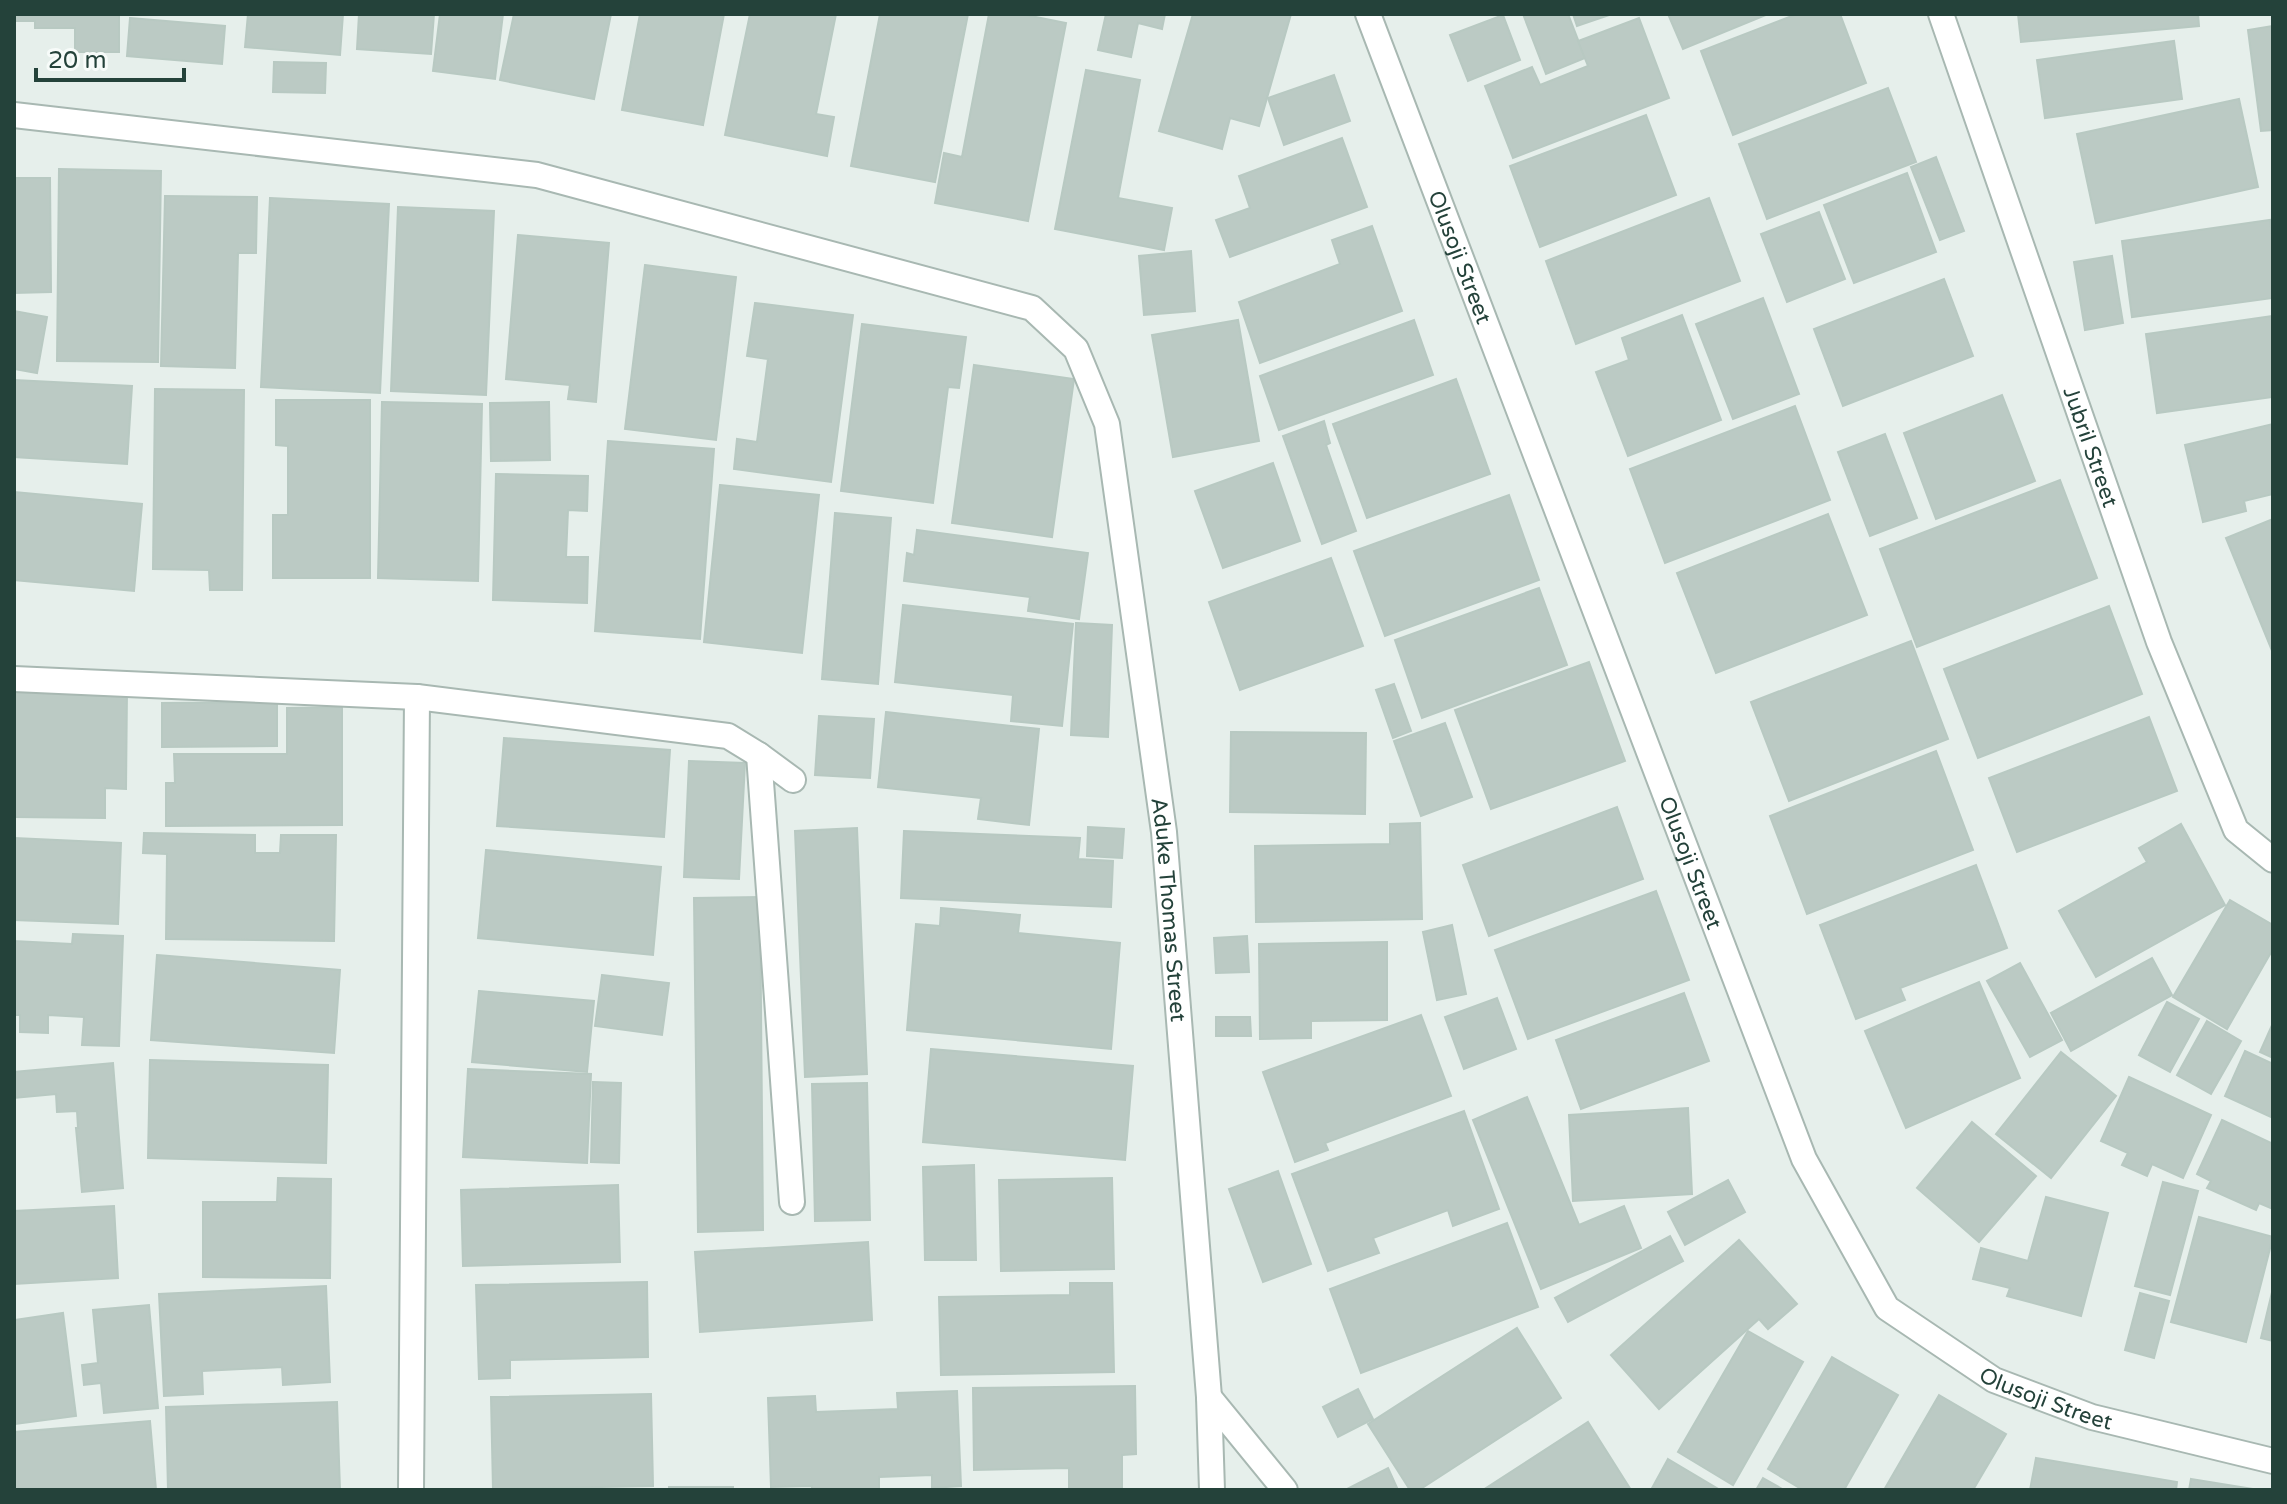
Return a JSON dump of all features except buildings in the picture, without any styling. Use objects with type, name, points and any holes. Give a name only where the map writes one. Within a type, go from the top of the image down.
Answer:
[{"type":"street","name":"Olusoji Street","points":[[1368,14],[1804,1159],[1887,1308],[1994,1380],[2092,1417],[2273,1461]]},
{"type":"street","name":"Jubril Street","points":[[1941,14],[2159,642],[2236,830],[2273,860]]},
{"type":"street","name":"Aduke Thomas Street","points":[[14,115],[537,175],[1032,308],[1076,349],[1107,424],[1164,832],[1209,1397],[1212,1490]]},
{"type":"street","points":[[14,679],[417,697],[728,736],[793,780]]},
{"type":"street","points":[[411,1490],[417,697]]},
{"type":"street","points":[[759,755],[792,1202]]},
{"type":"street","points":[[1209,1397],[1285,1490]]}]
